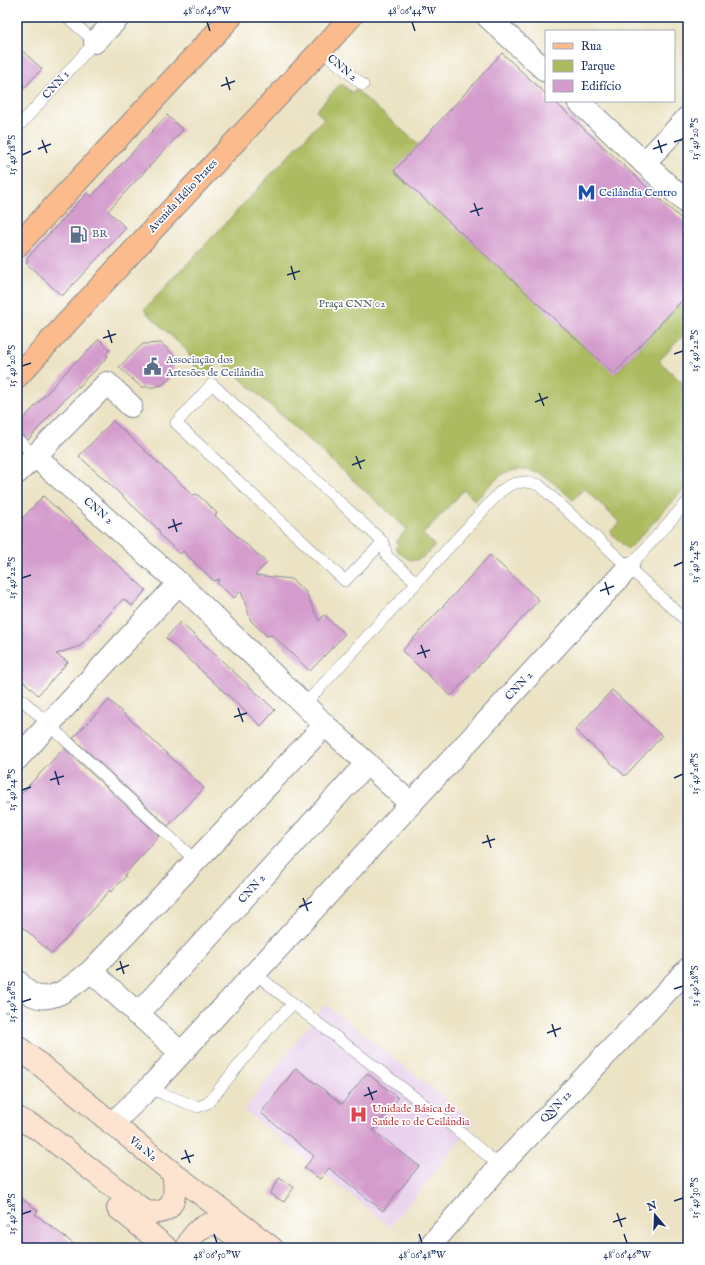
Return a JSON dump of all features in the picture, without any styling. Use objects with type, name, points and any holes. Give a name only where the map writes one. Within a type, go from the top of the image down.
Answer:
[{"type":"main road","points":[[17,246],[231,17]]},
{"type":"main road","name":"Avenida Hélio Prates","points":[[17,377],[351,17]]},
{"type":"main road","name":"Via N2","points":[[17,1046],[173,1173],[272,1248]]},
{"type":"main road","points":[[17,1118],[40,1130],[146,1212],[159,1212],[170,1205],[176,1190],[173,1173]]},
{"type":"main road","points":[[17,1127],[167,1248]]},
{"type":"main road","points":[[187,1248],[190,1240],[196,1232],[203,1228],[220,1226],[250,1248]]},
{"type":"street","name":"CNN 1","points":[[95,42],[119,17]]},
{"type":"street","points":[[488,17],[545,70]]},
{"type":"street","points":[[579,102],[688,204]]},
{"type":"street","points":[[644,163],[688,117]]},
{"type":"street","points":[[17,473],[107,383],[131,406]]},
{"type":"street","name":"CNN 2","points":[[34,456],[179,582],[325,725],[411,804]]},
{"type":"street","name":"CNN 2","points":[[112,1124],[150,1087],[628,568]]},
{"type":"street","points":[[17,759],[179,582]]},
{"type":"street","points":[[17,981],[32,994],[44,997],[53,996],[74,985],[90,971],[325,725]]},
{"type":"street","name":"CNN 2","points":[[137,1014],[367,763]]},
{"type":"street","name":"QNN 12","points":[[428,1248],[500,1166],[688,969]]},
{"type":"street","points":[[90,971],[181,1053]]},
{"type":"lane","points":[[67,17],[95,42]]},
{"type":"lane","name":"CNN 1","points":[[17,128],[95,42]]},
{"type":"lane","name":"CNN 2","points":[[321,50],[363,85]]},
{"type":"lane","points":[[383,542],[345,581],[176,422],[212,384],[383,542],[387,556],[417,583]]},
{"type":"lane","points":[[17,439],[34,456]]},
{"type":"lane","points":[[305,704],[499,493],[514,483],[523,481],[531,482],[542,488],[688,622]]},
{"type":"lane","points":[[628,568],[688,501]]},
{"type":"lane","points":[[17,696],[196,861]]},
{"type":"lane","points":[[255,973],[456,1129],[500,1166]]},
{"type":"lane","points":[[150,1087],[163,1094],[198,1107],[208,1103],[270,1027],[293,1004]]},
{"type":"shaded area","name":"Unidade Básica de Saúde 10 de Ceilândia","points":[[325,1004],[475,1122],[390,1227],[244,1110]]},
{"type":"green space","name":"Praça CNN 02","points":[[341,83],[352,93],[355,89],[419,145],[397,170],[617,372],[680,304],[688,312],[688,330],[659,361],[688,388],[688,485],[628,550],[610,532],[620,523],[584,488],[573,500],[540,474],[530,470],[520,469],[510,471],[500,476],[475,501],[464,490],[423,534],[435,546],[420,559],[411,560],[406,558],[395,548],[399,544],[396,542],[407,529],[220,360],[205,376],[194,365],[187,351],[144,310],[324,118],[316,111]]},
{"type":"building","points":[[17,46],[42,69],[17,96]]},
{"type":"building","points":[[502,53],[545,93],[545,102],[555,102],[688,225],[688,294],[614,374],[394,171]]},
{"type":"building","points":[[167,115],[183,130],[108,211],[126,228],[62,296],[26,263],[28,260],[26,259],[87,193],[92,196]]},
{"type":"building","points":[[99,339],[110,350],[106,354],[108,356],[79,387],[78,386],[60,404],[28,440],[17,432],[17,426],[76,361],[77,362]]},
{"type":"building","name":"Associação dos Artesões de Ceilândia","points":[[161,343],[172,353],[174,357],[172,375],[162,385],[154,387],[141,387],[119,367],[143,344]]},
{"type":"building","points":[[113,421],[193,495],[197,494],[217,513],[215,516],[267,563],[255,575],[291,579],[306,592],[319,621],[324,615],[345,634],[310,671],[272,635],[267,636],[251,621],[241,591],[234,598],[217,583],[220,579],[214,581],[183,551],[180,554],[160,535],[159,530],[79,456]]},
{"type":"building","points":[[43,496],[146,590],[132,606],[123,599],[80,646],[56,654],[68,662],[38,695],[17,675],[17,524]]},
{"type":"building","points":[[490,555],[539,600],[451,696],[402,651]]},
{"type":"building","points":[[180,622],[275,710],[261,726],[166,638]]},
{"type":"building","points":[[612,690],[662,736],[625,776],[575,730]]},
{"type":"building","points":[[109,700],[204,788],[168,826],[73,738]]},
{"type":"building","points":[[64,748],[159,836],[124,875],[126,876],[111,892],[110,890],[52,954],[17,922],[17,798]]},
{"type":"building","points":[[296,1068],[342,1104],[367,1073],[398,1098],[373,1130],[419,1166],[383,1211],[329,1168],[320,1179],[304,1168],[314,1156],[261,1113]]},
{"type":"building","points":[[279,1178],[294,1187],[284,1202],[270,1194]]},
{"type":"building","points":[[17,1195],[38,1211],[35,1214],[79,1248],[17,1248]]},
{"type":"place","name":"Ceilândia Centro","points":[[586,193]]},
{"type":"place","name":"BR","points":[[79,234]]},
{"type":"place","name":"Associação dos Artesões de Ceilândia","points":[[153,366]]},
{"type":"place","name":"Unidade Básica de Saúde 10 de Ceilândia","points":[[359,1115]]}]
